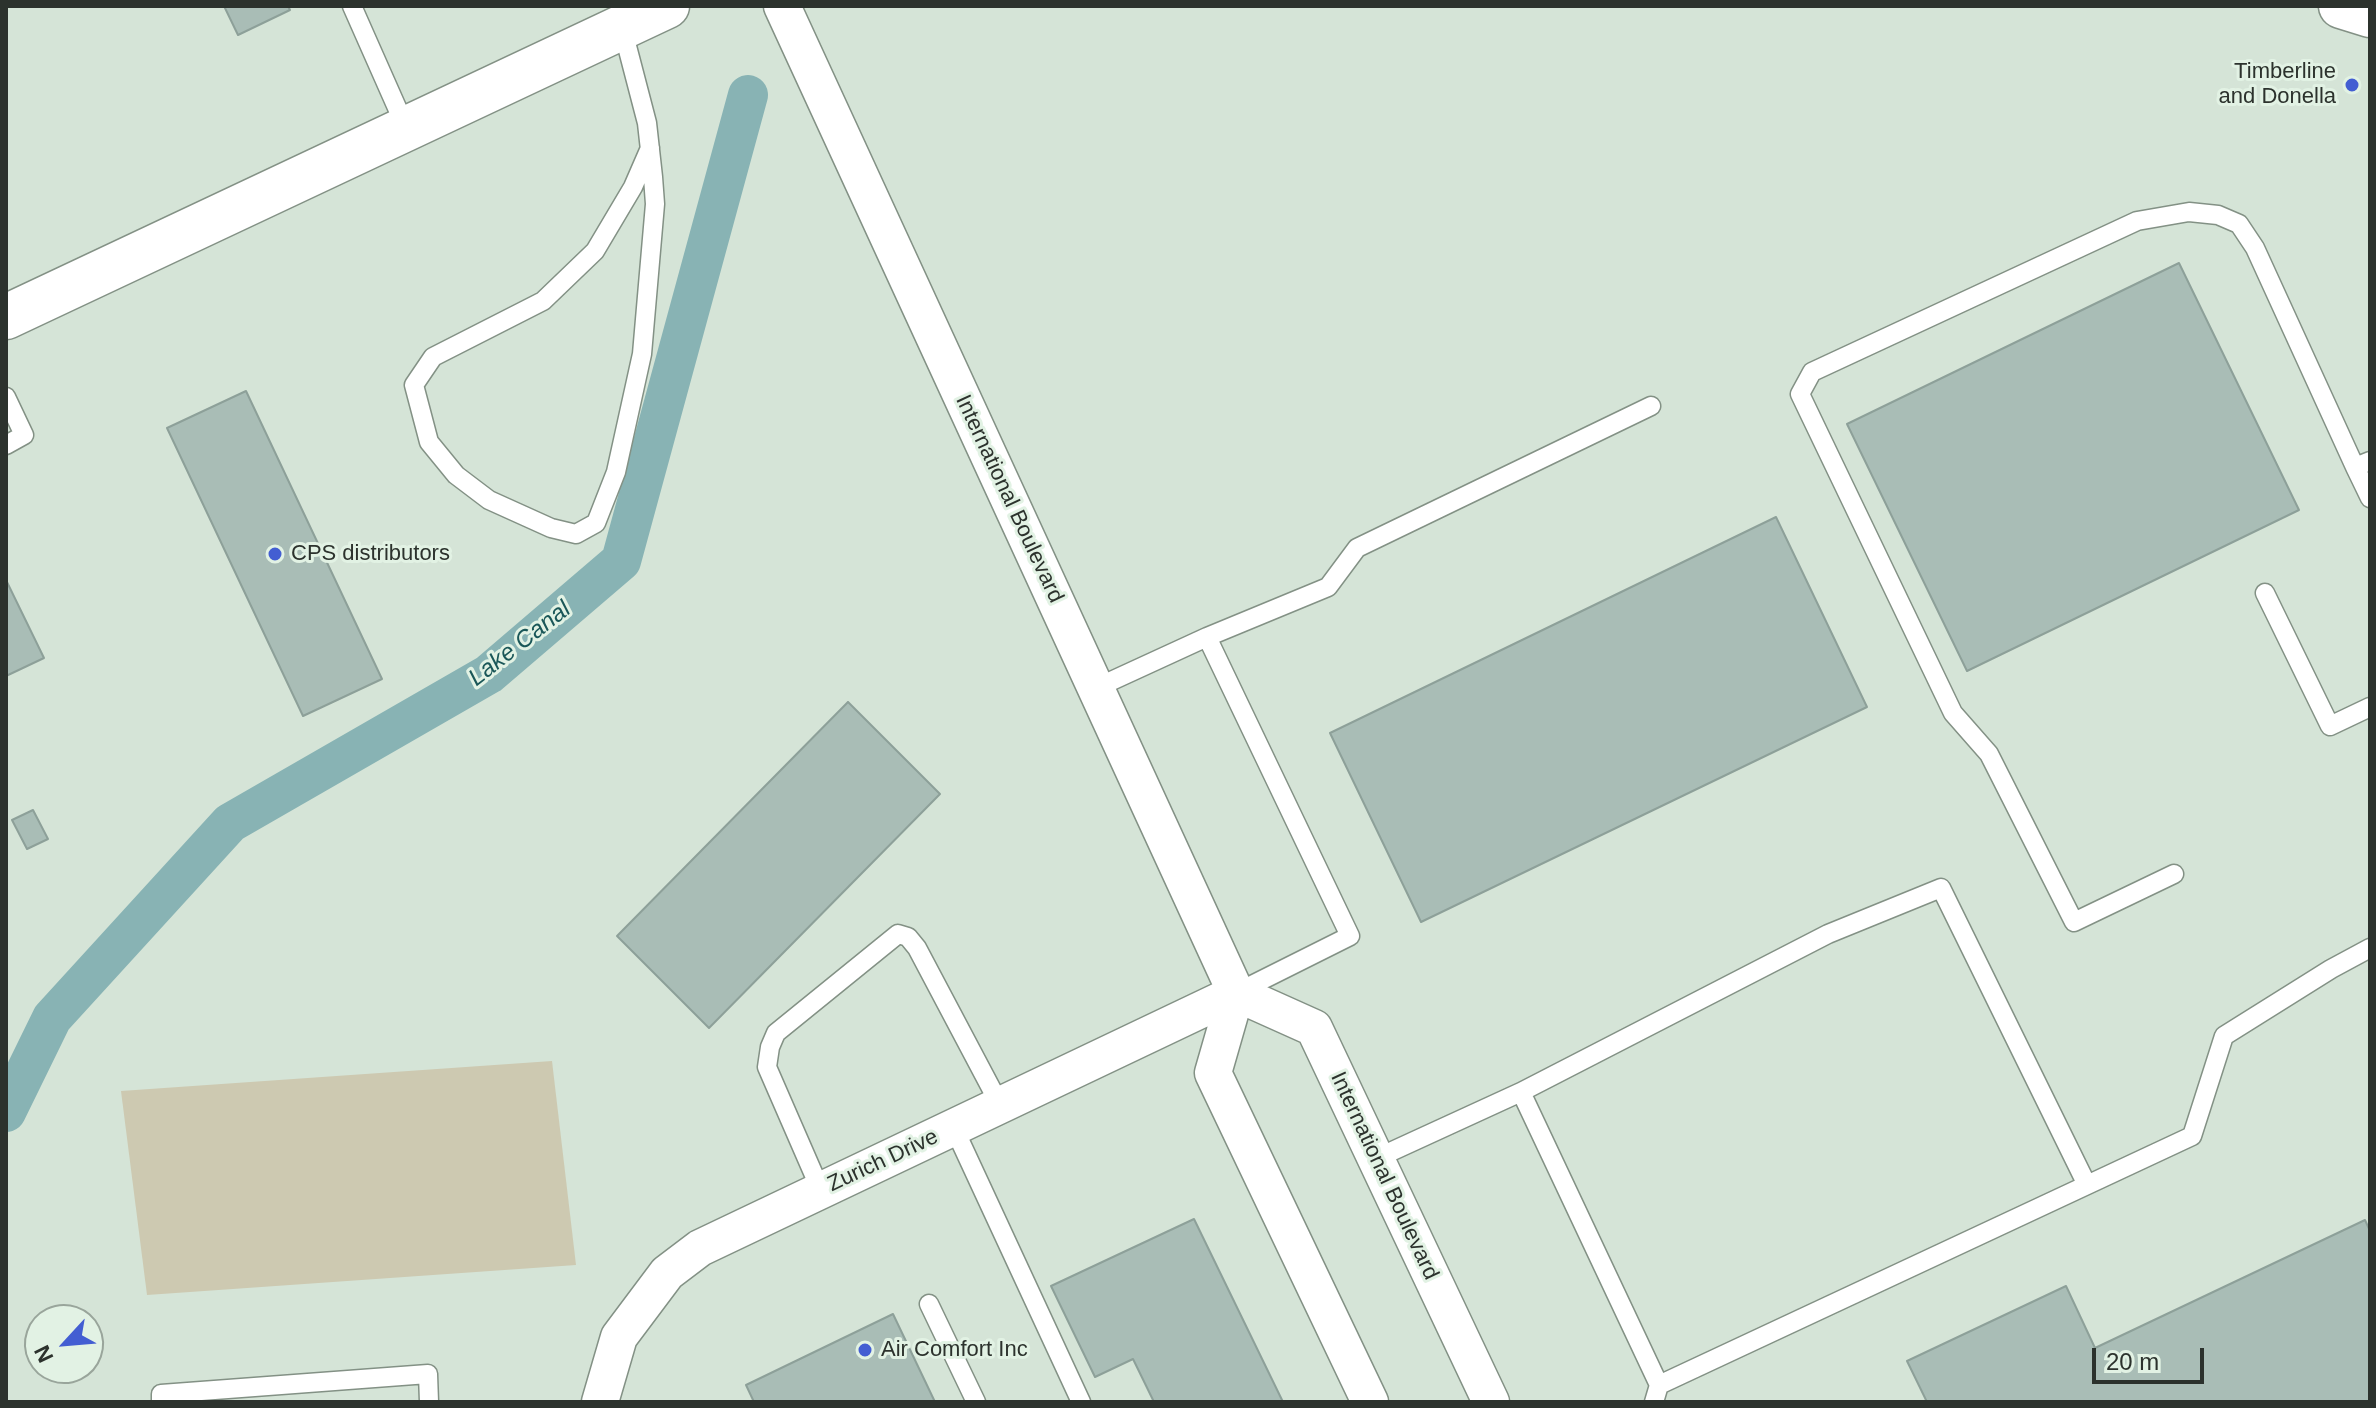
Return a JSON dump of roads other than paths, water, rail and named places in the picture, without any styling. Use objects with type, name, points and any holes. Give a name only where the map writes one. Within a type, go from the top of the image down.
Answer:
[{"type":"main road","points":[[6,317],[667,6]]},
{"type":"main road","points":[[2341,6],[2370,15]]},
{"type":"street","name":"International Boulevard","points":[[782,6],[1236,993],[1314,1028],[1491,1402]]},
{"type":"street","name":"Zurich Drive","points":[[600,1402],[619,1337],[667,1273],[700,1248],[1236,993]]},
{"type":"street","points":[[1236,993],[1213,1073],[1370,1402]]},
{"type":"lane","points":[[352,6],[406,128]]},
{"type":"lane","points":[[622,27],[647,123],[650,148],[655,204],[642,354],[616,472],[596,523],[576,534],[551,528],[489,500],[456,475],[429,442],[414,385],[433,357],[543,301],[595,251],[633,187],[650,148]]},
{"type":"lane","points":[[2174,874],[2074,922],[1989,754],[1953,713],[1800,394],[1812,372],[2137,221],[2189,212],[2218,215],[2239,224],[2255,248],[2362,464],[2370,498]]},
{"type":"lane","points":[[6,397],[24,435],[6,445]]},
{"type":"lane","points":[[1096,688],[1207,637],[1328,587],[1357,548],[1651,406]]},
{"type":"lane","points":[[2265,593],[2330,726],[2370,707]]},
{"type":"lane","points":[[1207,637],[1350,936],[1236,993]]},
{"type":"lane","points":[[1375,1159],[1521,1092],[1828,934],[1941,888],[2087,1185]]},
{"type":"lane","points":[[821,1191],[767,1067],[770,1047],[776,1033],[898,934],[908,937],[917,948],[1000,1105]]},
{"type":"lane","points":[[1521,1092],[1657,1393],[2192,1136],[2224,1036],[2370,948]]},
{"type":"lane","points":[[954,1128],[1081,1402]]},
{"type":"lane","points":[[929,1304],[976,1402]]},
{"type":"lane","points":[[161,1402],[161,1394],[428,1374],[429,1402]]},
{"type":"waterway","name":"Lake Canal","points":[[6,1112],[52,1018],[230,823],[489,674],[621,561],[748,95]]},
{"type":"place","name":"Timberline and Donella","points":[[2352,85]]},
{"type":"place","name":"CPS distributors","points":[[275,554]]},
{"type":"place","name":"Air Comfort Inc","points":[[865,1350]]}]
